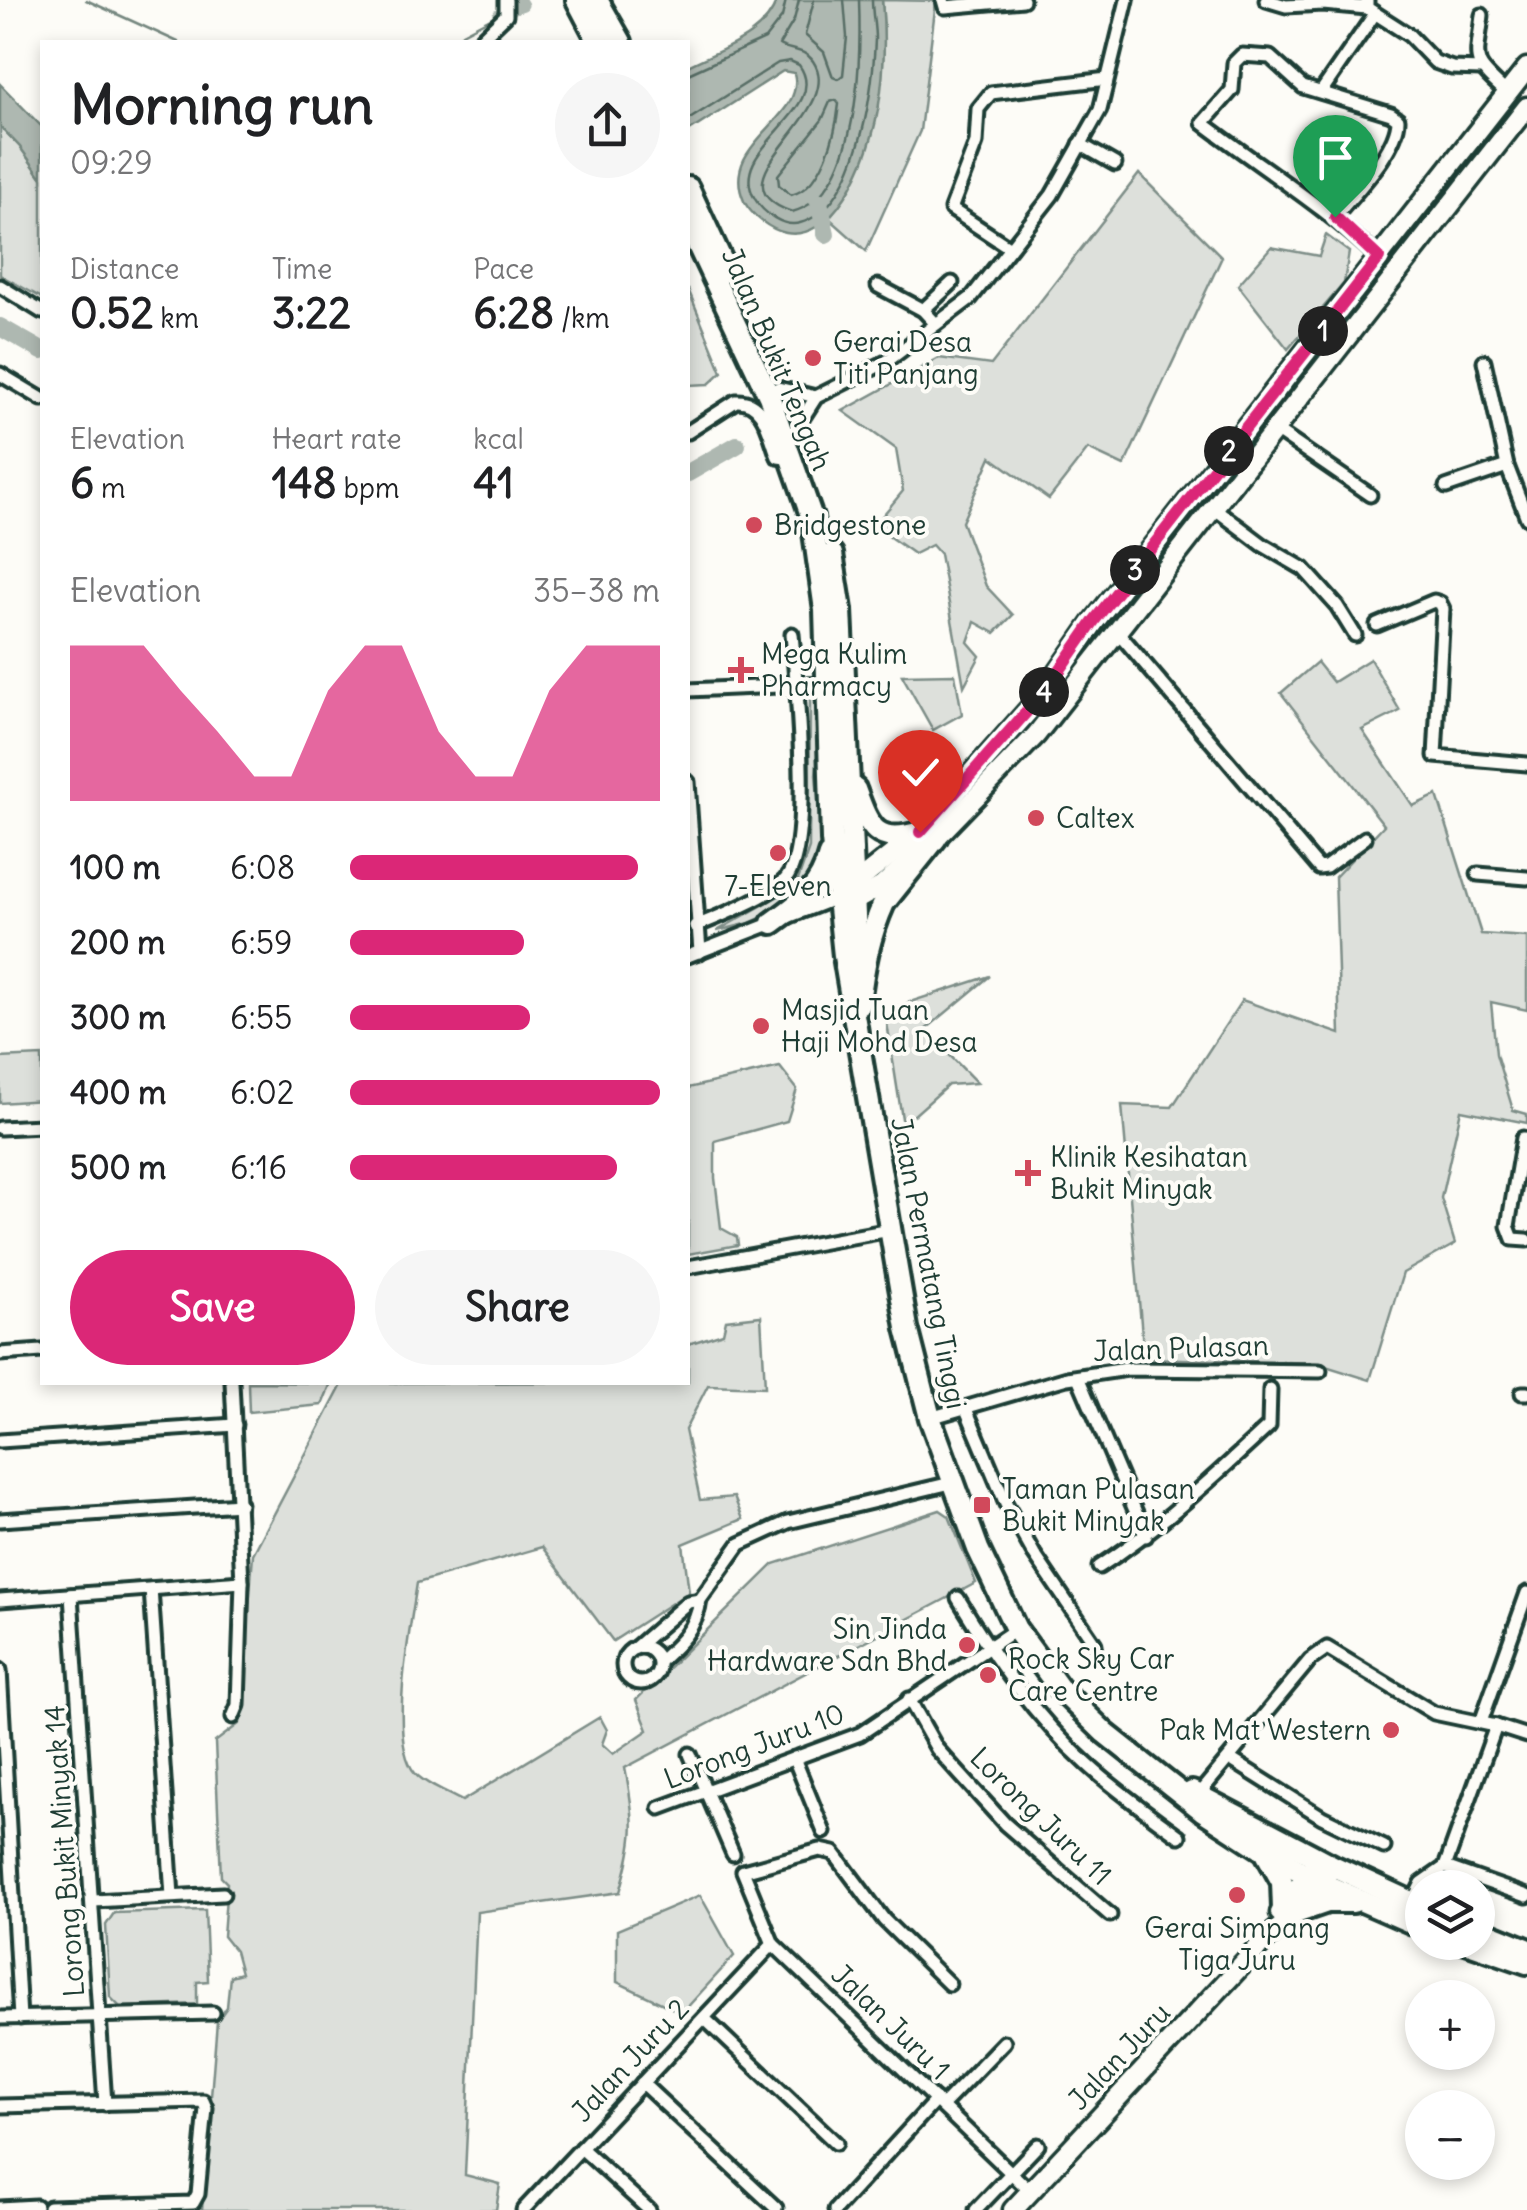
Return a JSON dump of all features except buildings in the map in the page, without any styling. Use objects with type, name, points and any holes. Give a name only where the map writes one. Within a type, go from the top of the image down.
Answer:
[{"type":"highway","points":[[577,0],[598,40]]},
{"type":"highway","points":[[597,0],[619,40]]},
{"type":"highway","name":"Jalan Bukit Tengah","points":[[690,192],[795,430],[822,509],[839,592],[847,769],[847,898],[856,1026]]},
{"type":"highway","name":"Jalan Bukit Tengah","points":[[690,228],[748,347],[808,504],[818,549],[829,684],[832,840],[847,898]]},
{"type":"highway","points":[[847,769],[868,823],[878,833],[891,838],[928,835]]},
{"type":"highway","points":[[856,1026],[863,969],[878,915],[928,835]]},
{"type":"highway","points":[[772,923],[814,890],[824,875],[832,840]]},
{"type":"highway","name":"Jalan Permatang Tinggi","points":[[856,1026],[908,1328],[930,1418],[951,1483],[1016,1629],[1059,1688],[1106,1733],[1202,1810],[1265,1851],[1405,1901]]},
{"type":"highway","name":"Jalan Permatang Tinggi","points":[[1176,1786],[1198,1795],[1365,1902],[1405,1920]]},
{"type":"highway","points":[[1265,1851],[1282,1882],[1290,1910],[1327,1902],[1365,1902]]},
{"type":"highway","points":[[1495,1936],[1527,1948]]},
{"type":"highway","points":[[1495,1952],[1527,1963]]},
{"type":"main road","points":[[847,898],[882,886],[928,835],[1046,690],[1094,621],[1527,68]]},
{"type":"main road","points":[[928,835],[1036,735],[1527,107]]},
{"type":"main road","points":[[1256,416],[1258,425],[1274,429]]},
{"type":"main road","points":[[1238,440],[1250,440],[1257,445],[1257,451]]},
{"type":"main road","name":"Jalan Juru","points":[[1013,2210],[1265,1940],[1320,1871]]},
{"type":"street","points":[[944,3],[1023,0]]},
{"type":"street","points":[[795,430],[816,397],[886,362],[971,298],[1052,195],[1100,110],[1127,0]]},
{"type":"street","points":[[1266,0],[1286,6],[1369,8],[1409,35],[1435,62],[1452,68],[1481,69]]},
{"type":"street","points":[[480,40],[506,7]]},
{"type":"street","points":[[1321,92],[1369,8]]},
{"type":"street","points":[[1482,15],[1475,50],[1481,69],[1507,93]]},
{"type":"street","points":[[1335,217],[1375,167],[1398,128],[1398,118],[1303,87],[1270,57],[1242,54],[1234,63],[1232,90],[1203,122],[1270,175],[1335,217],[1379,258]]},
{"type":"street","points":[[1010,248],[951,209],[976,143],[978,109],[991,93],[1107,79]]},
{"type":"street","points":[[1080,144],[1116,164]]},
{"type":"street","points":[[923,310],[952,283]]},
{"type":"street","points":[[0,286],[40,311]]},
{"type":"street","points":[[878,286],[923,310],[936,324]]},
{"type":"street","points":[[1484,361],[1507,466],[1527,518]]},
{"type":"street","points":[[0,374],[40,399]]},
{"type":"street","points":[[778,388],[816,397]]},
{"type":"street","points":[[690,431],[736,401],[746,400],[758,408],[778,457],[791,454]]},
{"type":"street","points":[[1274,429],[1370,496]]},
{"type":"street","points":[[1446,486],[1507,466]]},
{"type":"street","points":[[1214,508],[1263,545],[1304,569],[1355,635]]},
{"type":"street","points":[[1377,624],[1434,601],[1440,603],[1443,610],[1435,756],[1527,764]]},
{"type":"street","points":[[1118,631],[1319,868],[1326,867],[1364,838]]},
{"type":"street","points":[[695,926],[785,880],[793,864],[800,840],[799,686],[792,634]]},
{"type":"street","points":[[690,690],[829,684]]},
{"type":"street","points":[[690,823],[694,954],[847,898]]},
{"type":"street","points":[[1478,874],[1527,878]]},
{"type":"street","points":[[0,1128],[40,1126]]},
{"type":"street","points":[[1523,1138],[1508,1226],[1513,1239],[1527,1240]]},
{"type":"street","points":[[690,1267],[890,1230]]},
{"type":"street","points":[[0,1354],[40,1351]]},
{"type":"street","name":"Jalan Pulasan","points":[[930,1418],[1078,1376],[1135,1368],[1320,1371]]},
{"type":"street","points":[[1078,1376],[1146,1536]]},
{"type":"street","points":[[232,1385],[242,1582],[238,1705],[233,1717]]},
{"type":"street","points":[[1099,1567],[1194,1497],[1269,1426],[1270,1389]]},
{"type":"street","points":[[966,1409],[1006,1504],[1094,1644]]},
{"type":"street","points":[[0,1442],[235,1425]]},
{"type":"street","points":[[700,1600],[688,1602],[628,1653],[623,1665],[631,1680],[649,1682],[658,1674],[660,1662],[684,1640],[700,1600],[740,1544],[788,1522],[951,1483]]},
{"type":"street","points":[[0,1520],[240,1504]]},
{"type":"street","points":[[0,1600],[242,1582]]},
{"type":"street","points":[[151,1589],[172,1896]]},
{"type":"street","points":[[1481,1722],[1527,1593]]},
{"type":"street","name":"Lorong Bukit Minyak 14","points":[[71,1595],[105,2104]]},
{"type":"street","points":[[958,1598],[1029,1704],[1075,1753],[1179,1836]]},
{"type":"street","name":"Lorong Juru 10","points":[[660,1808],[860,1734],[1016,1629]]},
{"type":"street","points":[[635,1648],[648,1648],[660,1662]]},
{"type":"street","points":[[1198,1795],[1310,1660],[1326,1648],[1434,1713],[1527,1736]]},
{"type":"street","points":[[0,1670],[20,2018]]},
{"type":"street","name":"Lorong Juru 11","points":[[909,1700],[938,1750],[1005,1824],[1110,1915]]},
{"type":"street","points":[[1440,1870],[1445,1866],[1496,1726]]},
{"type":"street","points":[[690,1754],[733,1854]]},
{"type":"street","points":[[794,1758],[824,1832]]},
{"type":"street","points":[[1230,1760],[1322,1817],[1384,1847]]},
{"type":"street","name":"Jalan Juru 1","points":[[949,1984],[884,1920],[834,1853],[820,1850],[743,1871],[773,1944],[1030,2191]]},
{"type":"street","points":[[1445,1866],[1527,1896]]},
{"type":"street","points":[[94,1901],[224,1894]]},
{"type":"street","name":"Jalan Juru 2","points":[[524,2210],[773,1944]]},
{"type":"street","points":[[0,2018],[213,2013]]},
{"type":"street","points":[[704,2018],[836,2143]]},
{"type":"street","points":[[835,2210],[1004,2042]]},
{"type":"street","points":[[642,2083],[776,2208]]},
{"type":"street","points":[[0,2106],[203,2101],[206,2108],[198,2194],[193,2203],[3,2208]]},
{"type":"street","points":[[976,2210],[1038,2145]]},
{"type":"street","points":[[582,2148],[649,2210]]},
{"type":"shaded area","points":[[882,0],[936,1],[920,131],[866,251],[829,218],[858,169],[876,115],[883,58]]},
{"type":"shaded area","points":[[0,126],[40,175],[40,297],[0,275]]},
{"type":"shaded area","points":[[1139,174],[1222,257],[1124,466],[1088,449],[1049,499],[991,457],[962,522],[986,586],[1013,615],[995,633],[975,622],[968,642],[980,656],[964,686],[940,554],[932,545],[914,554],[874,526],[903,491],[896,449],[843,411],[939,358],[991,365]]},
{"type":"shaded area","points":[[1326,235],[1349,252],[1344,283],[1288,349],[1238,285],[1271,247],[1319,256]]},
{"type":"shaded area","points":[[690,294],[722,372],[709,384],[690,385]]},
{"type":"shaded area","points":[[1370,659],[1400,711],[1362,730],[1413,806],[1437,795],[1481,934],[1527,937],[1527,1010],[1491,1002],[1496,1054],[1513,1110],[1527,1114],[1527,1123],[1461,1110],[1441,1198],[1455,1244],[1403,1273],[1370,1380],[1316,1363],[1144,1358],[1122,1105],[1172,1107],[1242,1000],[1340,1034],[1335,877],[1384,825],[1281,693],[1317,662],[1333,682]]},
{"type":"shaded area","points":[[955,674],[962,714],[933,730],[902,675]]},
{"type":"shaded area","points":[[810,694],[819,698],[816,774],[823,859],[788,905],[750,923],[717,931],[796,886],[809,848]]},
{"type":"shaded area","points":[[990,976],[925,1030],[977,1083],[948,1085],[903,1125],[885,1010]]},
{"type":"shaded area","points":[[40,1056],[40,1100],[0,1103],[0,1058]]},
{"type":"shaded area","points":[[780,1067],[797,1089],[787,1121],[715,1141],[721,1228],[737,1237],[738,1245],[690,1254],[690,1088]]},
{"type":"shaded area","points":[[761,1316],[765,1387],[708,1385],[685,1430],[700,1500],[734,1497],[743,1519],[683,1544],[689,1592],[613,1641],[542,1547],[417,1583],[402,1710],[407,1757],[415,1773],[462,1801],[600,1717],[607,1730],[602,1744],[613,1754],[648,1730],[636,1700],[774,1564],[940,1510],[949,1516],[976,1583],[625,1768],[633,1830],[620,1892],[477,1912],[465,2175],[500,2184],[496,2210],[202,2210],[217,2021],[227,2007],[230,1976],[241,1973],[235,1951],[223,1936],[227,1883],[221,1877],[215,1742],[240,1723],[253,1554],[342,1385],[690,1385],[690,1343],[723,1333],[726,1320]]},
{"type":"shaded area","points":[[248,1385],[330,1385],[322,1405],[249,1412]]},
{"type":"shaded area","points":[[700,1895],[734,1956],[682,2013],[617,1982],[617,1930]]},
{"type":"shaded area","points":[[205,1910],[208,1981],[197,1982],[197,2004],[120,2007],[110,1997],[106,1925],[114,1913]]},
{"type":"water","points":[[777,0],[882,0],[882,81],[864,161],[833,213],[815,228],[794,234],[774,229],[756,216],[744,201],[739,180],[752,147],[788,105],[795,90],[794,73],[783,71],[690,131],[690,65],[752,33],[771,13]]},
{"type":"water","points":[[0,84],[40,125],[40,175],[20,147],[0,126]]},
{"type":"waterway","points":[[86,0],[174,40]]},
{"type":"waterway","points":[[498,14],[523,5],[520,0]]},
{"type":"waterway","points":[[458,40],[462,33],[498,14]]},
{"type":"waterway","points":[[819,202],[826,234]]},
{"type":"waterway","points":[[0,327],[40,350]]},
{"type":"waterway","points":[[690,472],[737,445]]},
{"type":"place","name":"Gerai Desa Titi Panjang","points":[[813,358]]},
{"type":"place","name":"Bridgestone","points":[[754,525]]},
{"type":"place","name":"Mega Kulim Pharmacy","points":[[741,670]]},
{"type":"place","name":"Caltex","points":[[1036,818]]},
{"type":"place","name":"7-Eleven","points":[[778,853]]},
{"type":"place","name":"Masjid Tuan Haji Mohd Desa","points":[[761,1026]]},
{"type":"place","name":"Klinik Kesihatan Bukit Minyak","points":[[1028,1173]]},
{"type":"place","name":"Taman Pulasan Bukit Minyak","points":[[982,1505]]},
{"type":"place","name":"Sin Jinda Hardware Sdn Bhd","points":[[967,1645]]},
{"type":"place","name":"Rock Sky Car Care Centre","points":[[988,1675]]},
{"type":"place","name":"Pak Mat Western","points":[[1391,1730]]},
{"type":"place","name":"Gerai Simpang Tiga Juru","points":[[1237,1895]]},
{"type":"route","points":[[920,832],[1046,690],[1094,621],[1379,258],[1335,217]]}]
